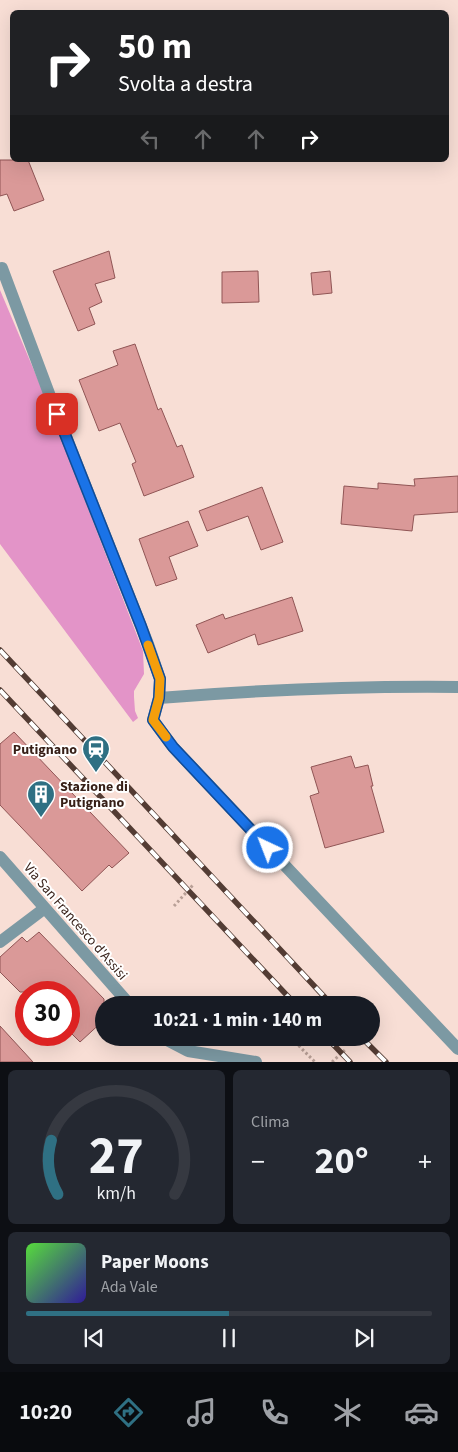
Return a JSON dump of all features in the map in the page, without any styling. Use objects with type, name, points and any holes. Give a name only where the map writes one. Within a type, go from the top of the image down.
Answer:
[{"type":"street","points":[[2,268],[160,679],[159,698],[153,720],[173,747],[458,1050]]},
{"type":"street","points":[[159,698],[384,687],[458,687]]},
{"type":"street","name":"Via San Francesco d'Assisi","points":[[0,857],[122,996]]},
{"type":"street","points":[[0,942],[45,908]]},
{"type":"street","points":[[179,1046],[188,1051],[256,1062]]},
{"type":"path","points":[[174,906],[193,885]]},
{"type":"path","points":[[299,1046],[315,1062]]},
{"type":"path","points":[[332,1062],[346,1049]]},
{"type":"shaded area","points":[[0,290],[44,394],[143,651],[144,674],[134,691],[135,711],[138,718],[133,722],[0,544]]},
{"type":"building","points":[[0,160],[29,162],[44,200],[14,211],[7,194],[0,196]]},
{"type":"building","points":[[109,251],[115,278],[95,284],[102,302],[89,308],[95,324],[78,331],[53,271]]},
{"type":"building","points":[[258,271],[259,302],[222,303],[222,272]]},
{"type":"building","points":[[330,271],[332,293],[313,295],[311,273]]},
{"type":"building","points":[[135,344],[158,410],[161,408],[177,447],[182,445],[194,477],[144,496],[132,464],[136,462],[120,423],[99,431],[79,380],[118,365],[113,351]]},
{"type":"building","points":[[458,476],[458,512],[414,515],[412,531],[341,524],[344,486],[378,489],[378,483],[415,486],[414,479]]},
{"type":"building","points":[[262,487],[283,542],[261,550],[248,516],[207,531],[199,511]]},
{"type":"building","points":[[188,521],[198,546],[169,557],[177,579],[156,586],[139,539]]},
{"type":"building","points":[[292,597],[303,631],[258,645],[255,634],[208,653],[196,625],[223,614],[225,619]]},
{"type":"building","name":"Stazione di Putignano","points":[[14,732],[129,853],[112,868],[109,865],[82,891],[0,805],[0,744]]},
{"type":"building","points":[[351,756],[355,768],[368,765],[373,786],[371,786],[384,832],[325,848],[310,796],[319,793],[311,767]]},
{"type":"building","points":[[39,932],[101,996],[95,996],[95,1028],[80,1042],[80,981],[15,981],[15,987],[0,972],[0,957],[22,937],[27,942]]},
{"type":"building","points":[[0,1026],[15,1042],[15,1046],[18,1046],[33,1062],[0,1062]]},
{"type":"railway","points":[[0,650],[324,996]]},
{"type":"railway","points":[[0,690],[288,996]]},
{"type":"railway","points":[[335,1046],[350,1062]]},
{"type":"railway","points":[[370,1046],[386,1062]]},
{"type":"slow traffic","points":[[148,645],[160,679],[159,698],[153,720],[166,737]]},
{"type":"place","name":"Putignano","points":[[96,773]]},
{"type":"place","name":"Stazione di Putignano","points":[[41,818]]},
{"type":"route","points":[[57,414],[160,679],[159,698],[153,720],[173,747],[268,848]]}]
